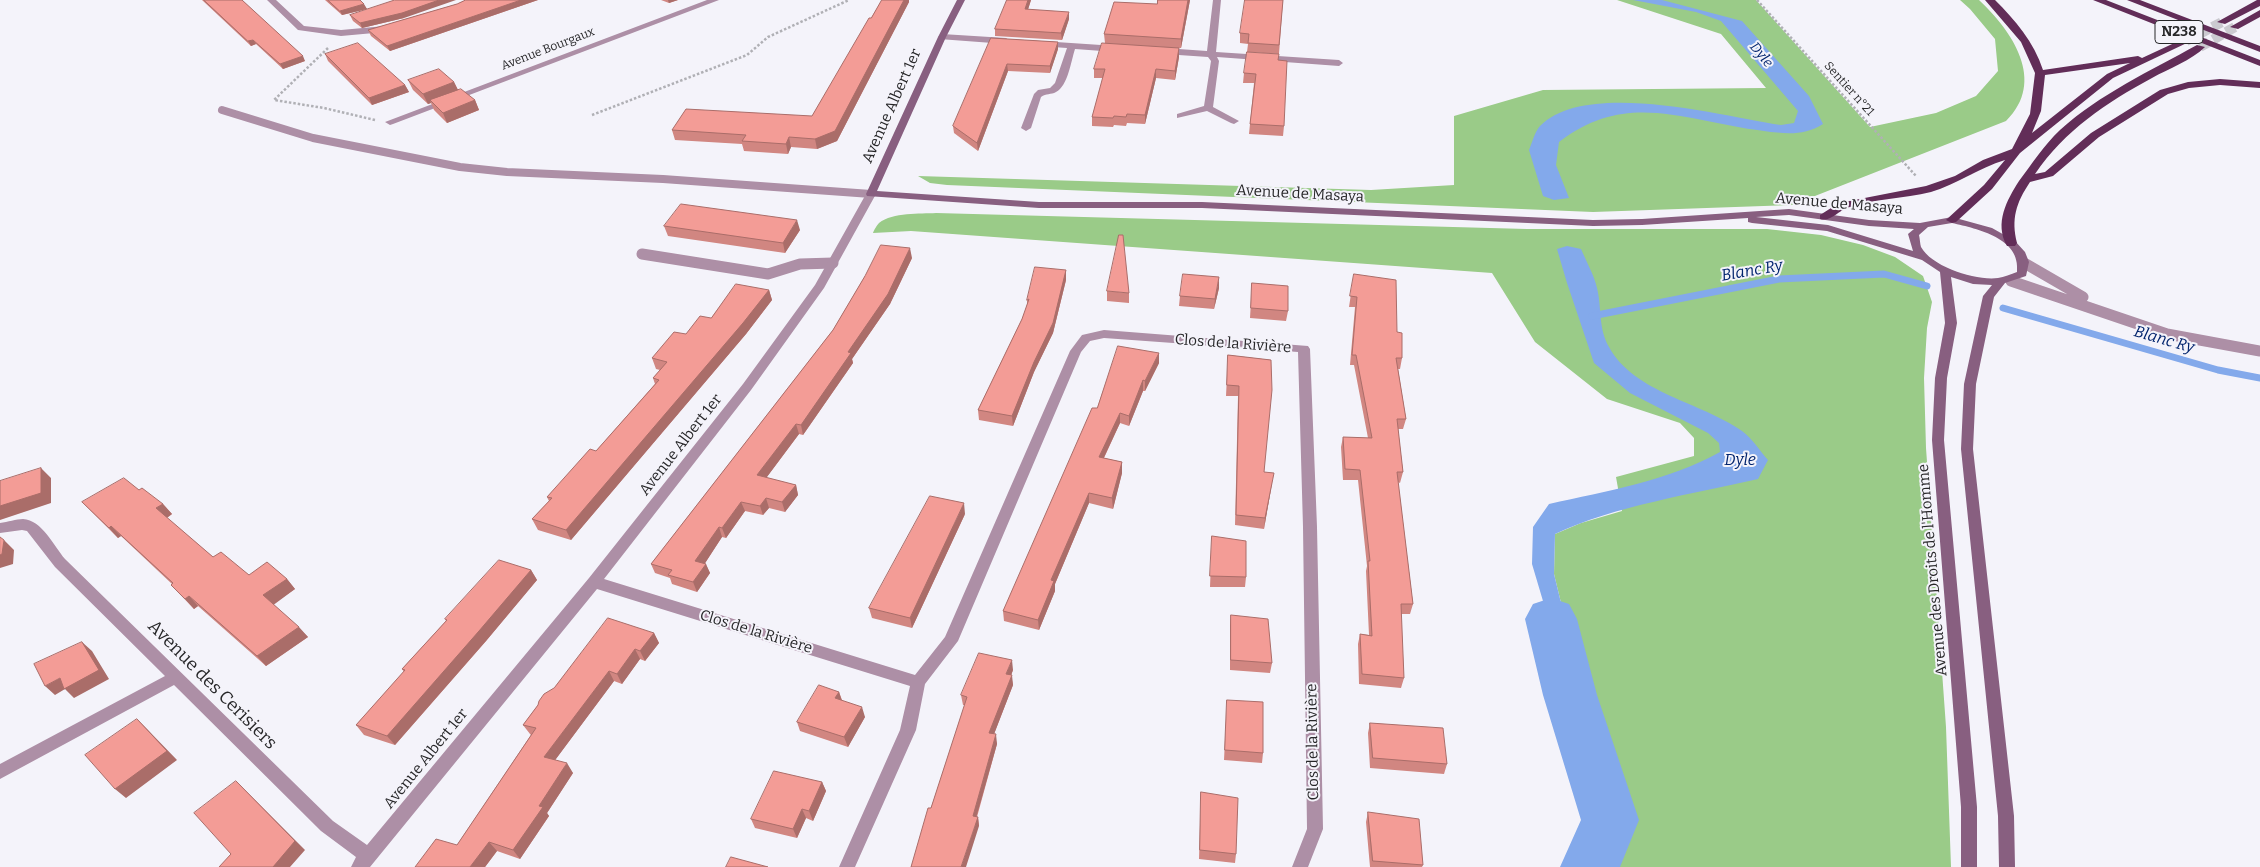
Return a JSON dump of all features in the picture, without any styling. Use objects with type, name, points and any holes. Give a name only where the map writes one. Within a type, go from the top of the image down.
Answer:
[{"type":"highway","points":[[1952,220],[1967,209],[1994,180],[2014,153],[2035,116],[2040,73],[2025,40],[2006,16],[1990,0]]},
{"type":"highway","name":"N238","points":[[2098,0],[2260,63]]},
{"type":"highway","name":"N238","points":[[2132,0],[2260,49]]},
{"type":"highway","points":[[2138,0],[2153,8]]},
{"type":"highway","points":[[2222,22],[2260,2]]},
{"type":"highway","points":[[2235,27],[2260,13]]},
{"type":"highway","points":[[1824,216],[1843,205],[1928,189],[1959,178],[1988,162],[2014,153],[2110,76],[2186,41]]},
{"type":"highway","points":[[2011,243],[2006,226],[2010,204],[2042,156],[2064,132],[2092,112],[2200,47]]},
{"type":"highway","points":[[2040,73],[2156,56]]},
{"type":"highway","points":[[2026,180],[2049,174],[2095,135],[2164,92],[2188,85],[2220,82],[2260,85]]},
{"type":"main road","name":"Avenue Albert 1er","points":[[871,194],[961,0]]},
{"type":"main road","name":"Avenue de Masaya","points":[[871,194],[1039,204],[1202,205],[1593,223],[1727,217],[1755,213],[1789,212],[1869,223],[1919,226],[1933,221],[1952,220],[1973,224],[1994,232],[2011,243]]},
{"type":"main road","name":"Avenue de Masaya","points":[[1727,217],[1828,228],[1923,258],[1945,272],[1963,279],[2005,282]]},
{"type":"main road","points":[[1919,226],[1913,232],[1912,240],[1923,258]]},
{"type":"main road","points":[[2008,867],[2006,816],[1967,449],[1970,384],[1980,330],[1989,296],[2005,282],[2022,274],[2026,264],[2022,254],[2011,243]]},
{"type":"main road","name":"Avenue des Droits de l'Homme","points":[[1945,272],[1951,323],[1941,378],[1938,440],[1969,807],[1969,867]]},
{"type":"street","points":[[270,0],[301,28],[341,33],[366,32],[392,27]]},
{"type":"street","name":"Avenue Bourgaux","points":[[390,122],[715,0]]},
{"type":"street","points":[[1208,108],[1215,61],[1211,54],[1217,0]]},
{"type":"street","points":[[942,38],[1017,42]]},
{"type":"street","points":[[1036,43],[1126,49]]},
{"type":"street","points":[[1026,128],[1037,96],[1041,92],[1053,90],[1058,84],[1072,46]]},
{"type":"street","points":[[1151,50],[1339,63]]},
{"type":"street","points":[[1180,116],[1208,108],[1234,121]]},
{"type":"street","name":"Avenue Albert 1er","points":[[364,862],[594,582],[771,355],[820,286],[871,194]]},
{"type":"street","name":"Clos de la Rivière","points":[[847,867],[908,730],[918,682],[951,640],[1076,351],[1086,338],[1104,334],[1304,349],[1310,527],[1314,829],[1300,867]]},
{"type":"street","name":"Avenue des Cerisiers","points":[[0,528],[27,525],[35,528],[36,533],[60,563],[364,862]]},
{"type":"street","name":"Clos de la Rivière","points":[[594,582],[918,682]]},
{"type":"street","points":[[0,772],[176,677]]},
{"type":"lane","points":[[222,110],[313,138],[460,167],[507,172],[663,179],[871,194]]},
{"type":"lane","points":[[642,254],[768,274],[800,264],[833,262]]},
{"type":"lane","points":[[2026,264],[2055,283],[2138,326]]},
{"type":"lane","points":[[2005,282],[2049,291],[2138,326],[2204,344],[2260,351]]},
{"type":"path","points":[[592,115],[747,55],[768,38],[849,0]]},
{"type":"path","name":"Sentier n°21","points":[[1757,0],[1928,189]]},
{"type":"path","points":[[341,33],[327,50],[274,100],[390,122]]},
{"type":"green space","points":[[1617,0],[1756,0],[1870,127],[1936,113],[1976,96],[1998,71],[1995,39],[1960,0],[1979,0],[2003,26],[2013,41],[2024,73],[2024,90],[2018,106],[2006,121],[1792,205],[1593,212],[947,185],[930,183],[918,176],[1371,190],[1454,185],[1454,116],[1543,90],[1766,88],[1721,34]]},
{"type":"green space","points":[[936,213],[1527,229],[1767,229],[1821,235],[1863,245],[1895,257],[1923,276],[1932,302],[1927,328],[1924,378],[1926,448],[1946,727],[1951,867],[1607,867],[1628,823],[1622,778],[1572,648],[1554,574],[1555,534],[1581,523],[1622,511],[1616,477],[1694,456],[1694,438],[1680,423],[1607,399],[1535,342],[1492,273],[911,231],[873,233],[879,223],[885,219],[907,214]]},
{"type":"water","points":[[1633,0],[1662,0],[1742,21],[1809,96],[1823,124],[1809,131],[1787,133],[1736,127],[1659,113],[1634,113],[1609,117],[1584,126],[1559,142],[1556,165],[1569,198],[1554,200],[1543,196],[1529,150],[1538,128],[1561,112],[1589,105],[1621,103],[1656,104],[1781,125],[1794,123],[1798,111],[1721,21],[1696,12]]},
{"type":"water","name":"Dyle","points":[[1567,246],[1581,249],[1590,268],[1597,288],[1603,333],[1609,347],[1620,363],[1651,386],[1726,421],[1742,431],[1753,441],[1768,460],[1758,479],[1628,508],[1578,524],[1555,534],[1554,574],[1572,648],[1622,778],[1628,823],[1607,867],[1572,867],[1595,818],[1592,766],[1532,564],[1533,527],[1549,504],[1658,478],[1680,471],[1720,452],[1719,443],[1708,433],[1630,393],[1594,363],[1557,249]]},
{"type":"building","points":[[204,0],[242,0],[303,56],[280,64],[253,40],[248,41]]},
{"type":"building","points":[[328,0],[360,0],[364,4],[340,11]]},
{"type":"building","points":[[395,0],[439,0],[402,13],[360,23],[350,15]]},
{"type":"building","points":[[466,0],[521,0],[387,46],[368,30],[457,4]]},
{"type":"building","points":[[882,0],[904,0],[835,131],[815,139],[789,137],[786,144],[742,141],[746,135],[672,130],[686,109],[812,116],[869,18],[871,18]]},
{"type":"building","points":[[1007,0],[1028,0],[1025,9],[1069,12],[1061,33],[995,29]]},
{"type":"building","points":[[1158,0],[1188,0],[1181,39],[1104,34],[1114,2],[1157,4]]},
{"type":"building","points":[[1245,0],[1283,0],[1279,45],[1248,43],[1249,34],[1240,33]]},
{"type":"building","points":[[991,38],[1058,42],[1050,66],[1007,64],[977,143],[953,126]]},
{"type":"building","points":[[358,43],[405,85],[369,98],[325,54]]},
{"type":"building","points":[[1102,43],[1179,48],[1175,71],[1156,69],[1145,115],[1127,114],[1126,117],[1114,116],[1113,118],[1092,117],[1105,69],[1094,69]]},
{"type":"building","points":[[1247,52],[1279,54],[1278,60],[1287,61],[1284,126],[1250,124],[1256,74],[1244,73]]},
{"type":"building","points":[[439,69],[454,82],[423,94],[408,80]]},
{"type":"building","points":[[461,89],[475,100],[443,113],[430,100]]},
{"type":"building","points":[[681,204],[797,220],[783,243],[664,226]]},
{"type":"building","points":[[1119,235],[1123,235],[1129,293],[1107,291]]},
{"type":"building","points":[[881,245],[910,248],[888,294],[848,352],[851,353],[801,425],[796,424],[757,475],[796,485],[782,502],[766,498],[760,506],[741,502],[722,528],[719,527],[695,561],[706,564],[693,582],[668,575],[672,570],[651,564],[833,330]]},
{"type":"building","points":[[1035,267],[1066,270],[1053,323],[1034,362],[1012,416],[978,410],[1022,319],[1029,299],[1027,300]]},
{"type":"building","points":[[1183,274],[1219,277],[1215,299],[1180,296]]},
{"type":"building","points":[[1354,274],[1396,280],[1397,332],[1402,333],[1402,358],[1396,358],[1406,419],[1397,419],[1403,472],[1397,472],[1413,604],[1401,604],[1404,678],[1362,674],[1360,634],[1372,636],[1368,561],[1370,561],[1360,470],[1345,469],[1343,437],[1372,438],[1356,355],[1352,355],[1357,297],[1350,296]]},
{"type":"building","points":[[1252,283],[1288,286],[1288,311],[1251,308]]},
{"type":"building","points":[[736,284],[769,290],[566,530],[532,519],[552,498],[547,497],[590,449],[596,451],[659,380],[653,378],[667,362],[652,358],[674,332],[686,334],[700,316],[711,318]]},
{"type":"building","points":[[1118,346],[1159,353],[1145,381],[1143,380],[1129,416],[1120,413],[1099,457],[1122,462],[1112,498],[1089,493],[1051,580],[1054,581],[1038,620],[1003,611],[1092,408],[1097,408]]},
{"type":"building","points":[[1228,355],[1271,360],[1272,390],[1264,472],[1274,473],[1265,518],[1236,515],[1239,386],[1227,385]]},
{"type":"building","points":[[41,468],[41,493],[0,506],[0,481]]},
{"type":"building","points":[[124,478],[139,490],[142,488],[163,504],[156,508],[213,557],[221,552],[249,575],[267,562],[287,579],[263,595],[299,627],[257,656],[189,596],[185,599],[171,585],[173,583],[82,502]]},
{"type":"building","points":[[930,496],[964,503],[910,618],[869,608]]},
{"type":"building","points":[[1212,536],[1246,541],[1246,577],[1210,576]]},
{"type":"building","points":[[0,537],[4,540],[2,554],[0,555]]},
{"type":"building","points":[[499,560],[531,570],[387,736],[356,725],[405,670],[402,669],[447,620],[445,619]]},
{"type":"building","points":[[1231,615],[1268,619],[1272,663],[1231,660]]},
{"type":"building","points":[[608,618],[654,633],[640,651],[635,649],[617,674],[609,671],[544,757],[567,763],[539,806],[543,807],[513,850],[489,842],[470,867],[415,867],[436,839],[457,845],[536,728],[523,725],[544,694],[554,688]]},
{"type":"building","points":[[82,642],[99,670],[64,689],[60,678],[45,686],[34,664]]},
{"type":"building","points":[[979,653],[1012,660],[1006,674],[1012,675],[989,733],[996,734],[973,816],[978,817],[961,867],[911,867],[928,808],[931,808],[967,697],[961,695]]},
{"type":"building","points":[[819,685],[839,692],[835,698],[862,707],[844,737],[797,722]]},
{"type":"building","points":[[1227,700],[1263,702],[1263,753],[1225,750]]},
{"type":"building","points":[[137,719],[167,751],[115,789],[85,755]]},
{"type":"building","points":[[1370,723],[1443,728],[1447,764],[1373,758]]},
{"type":"building","points":[[774,771],[822,782],[809,811],[802,809],[793,829],[751,819]]},
{"type":"building","points":[[236,781],[295,841],[273,867],[219,867],[231,854],[194,813]]},
{"type":"building","points":[[1201,792],[1238,798],[1236,854],[1200,850]]},
{"type":"building","points":[[1368,812],[1419,819],[1423,865],[1373,861]]},
{"type":"building","points":[[731,857],[768,867],[726,867]]},
{"type":"waterway","name":"Blanc Ry","points":[[1592,316],[1779,279],[1884,274],[1927,286]]},
{"type":"waterway","name":"Blanc Ry","points":[[2003,308],[2218,370],[2260,378]]},
{"type":"waterway","name":"Dyle","points":[[1551,619],[1570,695],[1610,820],[1590,867]]},
{"type":"tunnel","points":[[2186,41],[2222,22]]},
{"type":"tunnel","points":[[2200,47],[2235,27]]}]
